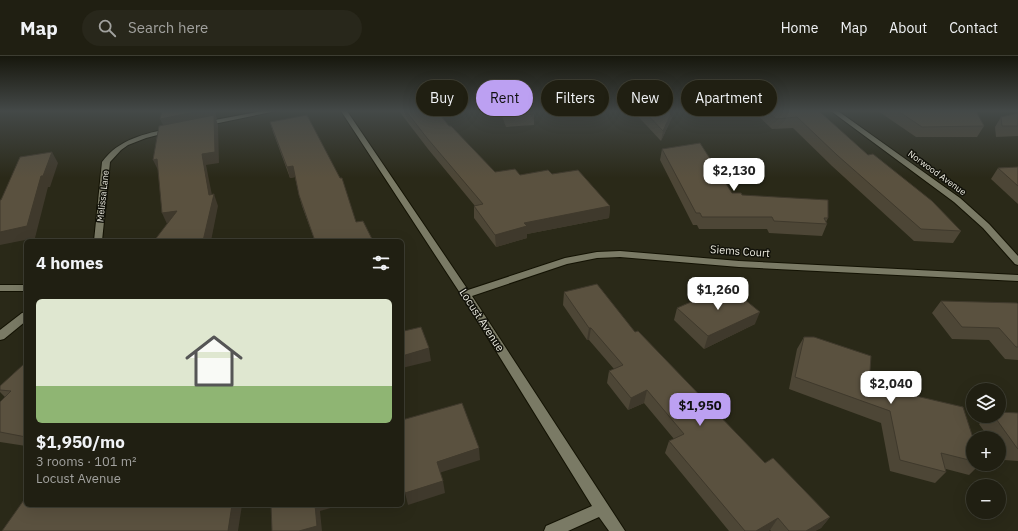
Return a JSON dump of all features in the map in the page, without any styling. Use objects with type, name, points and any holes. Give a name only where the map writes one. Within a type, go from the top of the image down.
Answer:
[{"type":"street","name":"Melissa Lane","points":[[98,239],[106,162],[111,153],[122,145],[156,133]]},
{"type":"street","name":"Locust Avenue","points":[[359,133],[466,294],[602,509],[618,531]]},
{"type":"street","name":"Norwood Avenue","points":[[865,133],[958,200],[986,226],[1018,262]]},
{"type":"street","name":"Siems Court","points":[[466,294],[565,261],[597,254],[620,254],[739,264],[1018,278]]},
{"type":"street","points":[[0,288],[24,288]]},
{"type":"street","points":[[0,336],[24,318]]},
{"type":"street","points":[[551,531],[602,509]]},
{"type":"building","points":[[158,133],[214,133],[215,152],[202,154],[209,195],[214,194],[203,239],[156,239],[177,211],[162,213],[157,159],[153,160]]},
{"type":"building","points":[[274,133],[317,133],[340,178],[342,178],[356,222],[363,221],[372,239],[314,239],[299,195],[293,166],[287,167]]},
{"type":"building","points":[[423,133],[458,133],[495,172],[515,169],[520,175],[548,170],[552,174],[578,170],[610,206],[524,223],[527,226],[495,235],[474,206],[483,204]]},
{"type":"building","points":[[814,133],[844,133],[868,155],[873,154],[932,201],[961,231],[921,229]]},
{"type":"building","points":[[700,143],[732,193],[741,193],[742,195],[828,200],[828,218],[824,218],[827,224],[774,221],[772,217],[702,217],[700,213],[696,213],[662,149]]},
{"type":"building","points":[[52,152],[43,176],[41,176],[27,226],[0,232],[0,200],[20,157]]},
{"type":"building","points":[[1018,167],[1018,186],[998,168]]},
{"type":"building","points":[[597,284],[635,332],[638,331],[765,463],[773,458],[830,517],[806,531],[789,531],[778,518],[756,531],[745,531],[669,441],[684,434],[647,390],[631,398],[609,371],[623,365],[591,328],[589,328],[564,292]]},
{"type":"building","points":[[728,286],[760,312],[708,336],[677,308]]},
{"type":"building","points":[[941,301],[1017,303],[1018,347],[1016,347],[999,328],[962,327]]},
{"type":"building","points":[[421,327],[429,348],[404,355],[404,331]]},
{"type":"building","points":[[804,337],[814,337],[871,356],[869,385],[963,407],[966,416],[966,423],[968,423],[971,431],[966,431],[966,459],[941,453],[946,472],[900,460],[890,411],[795,377]]},
{"type":"building","points":[[24,364],[24,437],[0,432],[0,402],[11,391],[0,390],[0,386]]},
{"type":"building","points":[[462,403],[479,448],[437,462],[443,481],[405,493],[404,419]]},
{"type":"building","points":[[1006,412],[1018,413],[1018,449],[1006,431],[999,423],[1006,423]]},
{"type":"building","points":[[24,500],[24,507],[232,507],[228,531],[2,531]]},
{"type":"building","points":[[271,507],[315,507],[317,526],[299,531],[272,531]]}]
